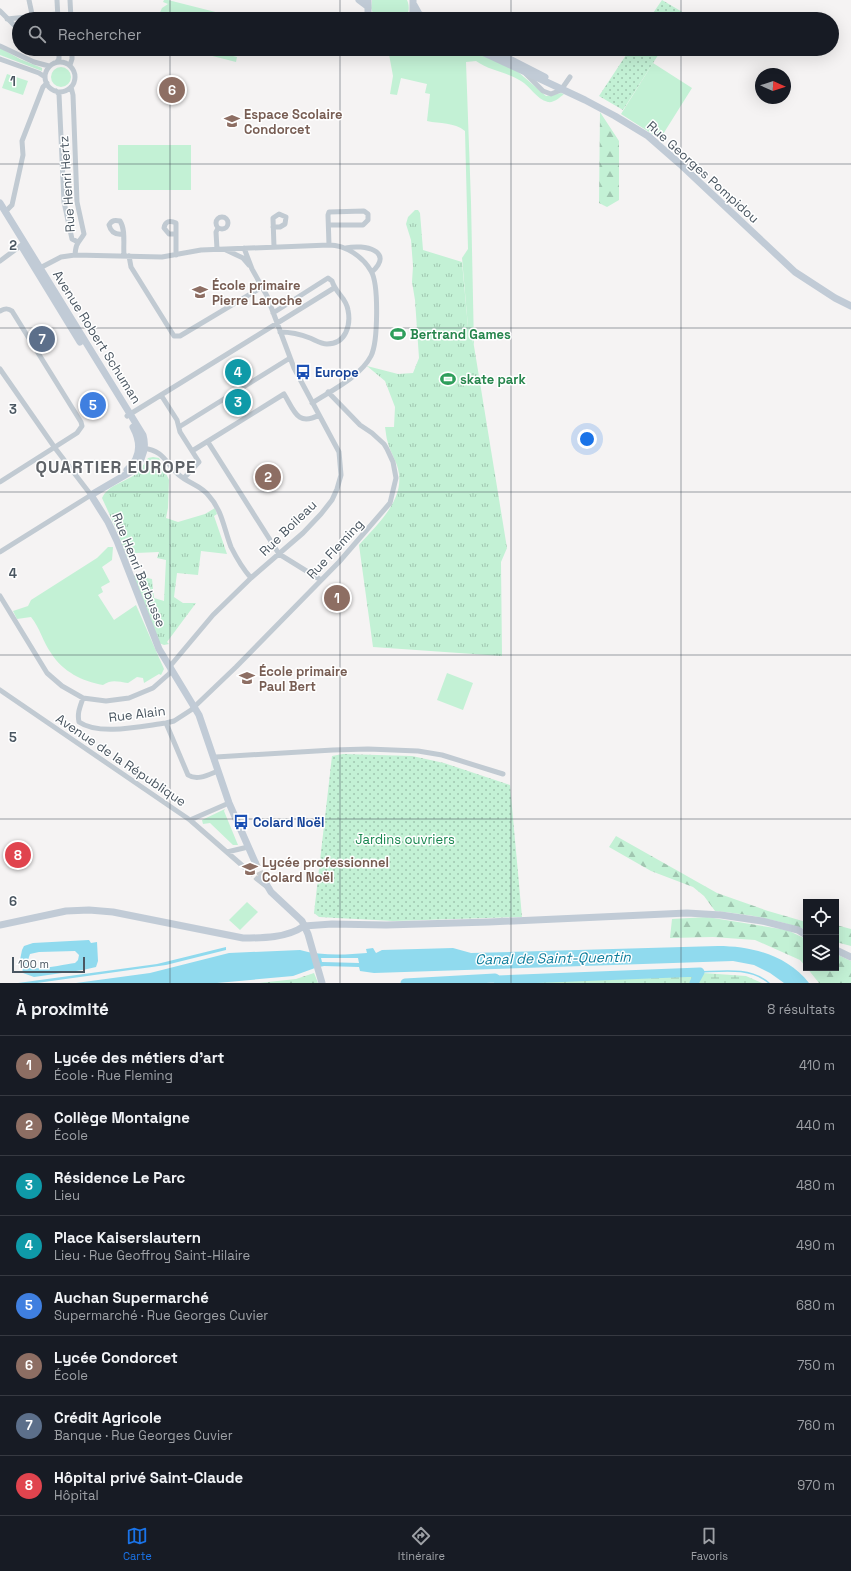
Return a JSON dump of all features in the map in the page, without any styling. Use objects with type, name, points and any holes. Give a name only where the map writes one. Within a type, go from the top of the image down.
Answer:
[{"type":"street","points":[[30,0],[32,12]]},
{"type":"street","points":[[57,0],[58,12]]},
{"type":"street","points":[[70,0],[71,12]]},
{"type":"street","points":[[359,0],[368,3]]},
{"type":"street","points":[[413,2],[414,12]]},
{"type":"street","points":[[413,2],[418,12]]},
{"type":"street","points":[[0,11],[12,23]]},
{"type":"street","points":[[8,19],[12,19]]},
{"type":"street","points":[[0,46],[12,52]]},
{"type":"street","points":[[21,56],[34,62],[49,66]]},
{"type":"street","points":[[57,62],[59,56]]},
{"type":"street","points":[[70,65],[72,56]]},
{"type":"street","name":"Rue Georges Pompidou","points":[[490,56],[524,73],[562,88]]},
{"type":"street","name":"Rue Georges Pompidou","points":[[503,56],[634,127],[658,144],[779,258],[806,281],[851,306]]},
{"type":"street","points":[[0,59],[39,73],[46,80],[56,91],[64,91],[71,87],[75,78],[74,71],[70,65],[66,63],[57,62],[49,66],[46,71],[46,80],[22,141],[23,155],[12,205],[3,213]]},
{"type":"street","points":[[562,88],[570,77]]},
{"type":"street","name":"Rue Henri Hertz","points":[[56,91],[59,94],[64,202],[72,239],[78,242],[84,234],[77,202],[73,95],[71,87]]},
{"type":"street","name":"Avenue Robert Schuman","points":[[0,203],[3,213],[38,269],[72,329],[128,415],[144,449]]},
{"type":"street","points":[[329,226],[363,225],[368,220],[368,214],[364,211],[331,212],[328,215],[329,245]]},
{"type":"street","points":[[273,227],[274,247]]},
{"type":"street","points":[[217,249],[216,232],[218,228]]},
{"type":"street","points":[[123,234],[127,256],[131,267],[174,336],[180,336],[262,287]]},
{"type":"street","points":[[176,234],[176,255]]},
{"type":"street","points":[[75,256],[75,247],[78,242]]},
{"type":"street","points":[[0,261],[22,244]]},
{"type":"street","points":[[38,269],[61,257],[157,257],[201,250],[329,245],[346,248],[354,246],[374,249],[378,253],[380,259],[379,266],[372,272]]},
{"type":"street","points":[[248,259],[256,247]]},
{"type":"street","name":"Rue Boileau","points":[[83,698],[106,701],[129,698],[153,688],[168,674],[171,665],[213,616],[251,578],[303,533],[321,514],[332,500],[337,489],[341,469],[338,452],[290,358],[276,324],[273,312],[252,269],[244,248]]},
{"type":"street","points":[[312,403],[357,373],[371,355],[376,336],[375,286],[372,272],[361,259],[346,248]]},
{"type":"street","name":"Rue Boileau","points":[[224,249],[243,258],[252,269]]},
{"type":"street","points":[[273,312],[328,278],[332,281],[334,288],[344,299],[348,309],[349,324],[347,333],[343,338],[334,343],[328,344],[297,333],[280,332]]},
{"type":"street","points":[[128,415],[334,288]]},
{"type":"street","points":[[0,311],[3,309],[12,311],[81,422],[82,426],[80,431],[0,482]]},
{"type":"street","points":[[179,427],[290,358]]},
{"type":"street","name":"Rue Henri Barbusse","points":[[0,371],[55,448],[91,494],[111,528],[159,649],[170,669],[195,706],[218,772]]},
{"type":"street","name":"Rue Fleming","points":[[195,706],[236,667],[357,543],[390,503],[396,485],[396,472],[391,456],[384,444],[372,432],[360,425],[328,392]]},
{"type":"street","points":[[192,452],[284,394],[300,418],[310,420],[319,415]]},
{"type":"street","points":[[161,395],[177,420],[180,432],[199,462],[184,478]]},
{"type":"street","points":[[208,442],[279,554],[321,580]]},
{"type":"street","points":[[0,552],[91,494],[132,471],[141,460],[144,449],[164,457],[178,474],[208,494],[216,504],[231,547],[251,578]]},
{"type":"street","points":[[0,596],[47,673],[62,686],[83,698]]},
{"type":"street","name":"Avenue de la République","points":[[0,690],[190,820],[244,867]]},
{"type":"street","name":"Rue Alain","points":[[83,698],[78,712],[79,722],[84,725],[107,730],[174,721],[195,706]]},
{"type":"street","points":[[166,723],[188,775],[192,778],[199,778],[218,772],[229,803],[255,862]]},
{"type":"street","points":[[214,760],[216,757],[333,750],[368,749],[418,751],[442,755],[503,774]]},
{"type":"street","points":[[190,820],[229,803]]},
{"type":"street","points":[[227,852],[248,847]]},
{"type":"street","points":[[260,878],[267,887],[302,921],[322,983]]},
{"type":"street","points":[[0,924],[66,911],[89,910],[113,912],[243,938],[261,938],[298,930],[304,926],[332,924],[386,925],[489,922],[687,913],[721,915],[762,921],[798,930],[803,933]]},
{"type":"street","points":[[839,951],[851,957]]},
{"type":"green space","points":[[164,0],[168,0],[215,12],[160,12],[162,8],[168,4],[163,2]]},
{"type":"green space","points":[[372,0],[407,0],[409,10],[408,12],[372,12],[371,8]]},
{"type":"green space","points":[[662,0],[682,12],[654,12]]},
{"type":"green space","points":[[0,48],[12,56],[42,68],[42,71],[0,55]]},
{"type":"green space","points":[[212,56],[237,57],[236,62]]},
{"type":"green space","points":[[389,56],[485,56],[517,71],[546,96],[561,93],[564,94],[554,101],[548,102],[540,98],[524,83],[510,75],[487,67],[476,61],[466,62],[474,346],[468,327],[462,258],[468,249],[465,131],[456,126],[427,121],[430,94],[425,93],[427,84],[401,78],[397,95],[390,94],[393,76]]},
{"type":"green space","points":[[625,56],[658,56],[623,110],[599,96]]},
{"type":"green space","points":[[653,63],[692,88],[660,139],[621,114]]},
{"type":"green space","points":[[57,67],[65,67],[71,73],[71,81],[65,87],[57,87],[51,81],[51,73]]},
{"type":"green space","points":[[7,74],[28,81],[23,95],[2,88]]},
{"type":"green space","points":[[600,112],[619,141],[619,200],[607,207],[599,203]]},
{"type":"green space","points":[[118,145],[191,145],[191,190],[118,190]]},
{"type":"green space","points":[[415,210],[418,210],[420,213],[423,250],[462,262],[468,327],[474,346],[507,548],[501,562],[502,656],[373,647],[359,545],[388,511],[398,491],[399,480],[398,469],[389,446],[385,427],[394,427],[395,407],[385,381],[367,366],[398,374],[413,373],[419,358],[415,300],[412,282],[413,266],[411,240],[406,224],[408,217]]},
{"type":"green space","points":[[148,458],[159,458],[169,480],[168,508],[166,518],[178,522],[205,514],[215,508],[217,514],[214,516],[227,554],[201,551],[198,575],[177,573],[174,597],[183,603],[196,603],[167,642],[169,644],[164,645],[159,643],[132,575],[152,579],[154,598],[164,601],[166,560],[157,558],[159,552],[136,553],[135,558],[128,559],[102,498],[112,487],[136,474]]},
{"type":"green space","points":[[108,547],[113,547],[112,560],[102,567],[110,582],[101,587],[103,592],[98,595],[114,620],[136,605],[164,669],[161,675],[159,674],[144,683],[143,678],[137,677],[128,683],[112,681],[103,685],[74,675],[56,660],[48,649],[31,617],[17,619],[13,611],[28,606],[31,600],[97,558]]},
{"type":"green space","points":[[447,673],[473,683],[463,710],[437,700]]},
{"type":"green space","name":"Jardins ouvriers","points":[[343,754],[412,756],[444,763],[510,785],[522,917],[393,921],[319,917],[314,913],[332,756]]},
{"type":"green space","points":[[225,809],[224,811],[238,845],[233,845],[210,823],[203,824],[202,820]]},
{"type":"green space","points":[[616,836],[717,893],[768,911],[803,921],[803,929],[761,918],[715,911],[704,896],[693,887],[651,871],[609,847]]},
{"type":"green space","points":[[247,902],[258,912],[240,930],[229,920]]},
{"type":"green space","points":[[707,917],[787,930],[803,938],[803,964],[800,960],[755,940],[713,937],[670,938],[672,919]]},
{"type":"green space","points":[[839,926],[851,929],[851,946],[839,943]]},
{"type":"green space","points":[[839,955],[851,961],[851,983],[819,983],[809,971],[839,971]]},
{"type":"green space","points":[[314,973],[318,983],[259,983],[296,979]]},
{"type":"green space","points":[[703,973],[746,976],[762,983],[523,983],[551,980]]},
{"type":"water","points":[[89,940],[91,943],[97,942],[98,961],[96,967],[34,977],[23,973],[21,962],[28,961],[30,967],[34,968],[45,968],[75,963],[78,960],[79,955],[75,951],[39,952],[30,954],[28,960],[20,960],[24,946],[33,943]]},
{"type":"water","name":"Canal de Saint-Quentin","points":[[730,946],[755,950],[779,959],[800,973],[809,983],[784,983],[770,973],[754,965],[733,961],[374,973],[360,971],[359,967],[324,966],[293,976],[217,983],[76,983],[150,973],[229,953],[300,950],[342,955],[367,953],[366,949],[373,948],[376,953],[382,950],[453,948],[471,953]],"holes":[[[321,958],[358,958],[359,963],[322,962]]]},
{"type":"water","points":[[226,947],[226,950],[166,965],[37,983],[18,983],[157,964]]},
{"type":"waterway","points":[[700,972],[745,972],[754,974],[769,983]]},
{"type":"waterway","points":[[405,983],[495,978],[498,980],[700,972],[694,983]]},
{"type":"tunnel","points":[[255,862],[262,877]]},
{"type":"tunnel","points":[[244,867],[257,879]]},
{"type":"place","name":"Lycée Condorcet","points":[[172,90]]},
{"type":"place","name":"Espace Scolaire Condorcet","points":[[232,121]]},
{"type":"place","name":"École primaire Pierre Laroche","points":[[200,292]]},
{"type":"place","name":"Bertrand Games","points":[[398,334]]},
{"type":"place","name":"Crédit Agricole","points":[[42,339]]},
{"type":"place","name":"Place Kaiserslautern","points":[[238,372]]},
{"type":"place","name":"Europe","points":[[303,372]]},
{"type":"place","name":"skate park","points":[[448,379]]},
{"type":"place","name":"Résidence Le Parc","points":[[238,402]]},
{"type":"place","name":"Auchan Supermarché","points":[[93,405]]},
{"type":"place","name":"Collège Montaigne","points":[[268,477]]},
{"type":"place","name":"Lycée des métiers d'art","points":[[337,598]]},
{"type":"place","name":"École primaire Paul Bert","points":[[247,678]]},
{"type":"place","name":"Colard Noël","points":[[241,822]]},
{"type":"place","name":"Hôpital privé Saint-Claude","points":[[18,855]]},
{"type":"place","name":"Lycée professionnel Colard Noël","points":[[250,869]]},
{"type":"district","name":"QUARTIER EUROPE","points":[[116,467]]}]
